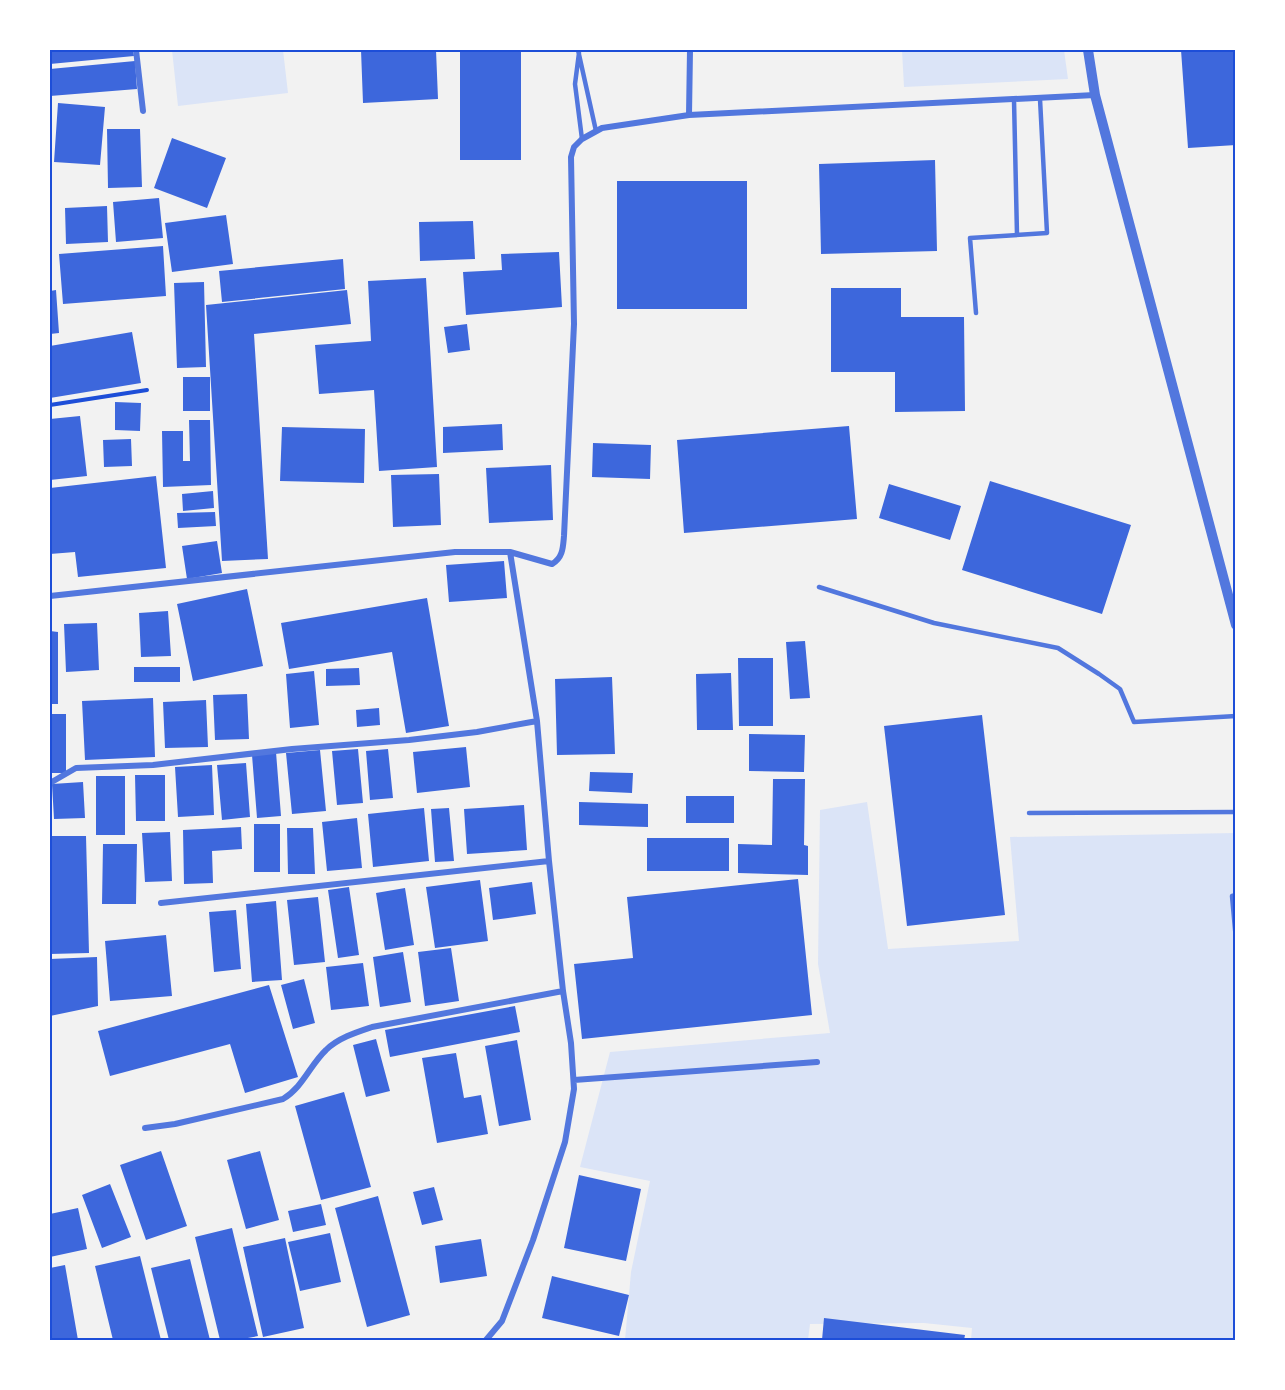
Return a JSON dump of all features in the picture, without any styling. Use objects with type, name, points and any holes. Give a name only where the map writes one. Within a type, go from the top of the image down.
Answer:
[{"type":"street","points":[[136,50],[143,111]]},
{"type":"street","points":[[688,115],[690,50]]},
{"type":"street","points":[[1088,50],[1095,95],[1230,587],[1236,625]]},
{"type":"street","points":[[50,596],[444,553],[510,552],[552,564],[558,561],[562,553],[564,536],[574,324],[571,157],[574,147],[582,139],[599,130],[688,115],[1095,95]]},
{"type":"street","points":[[486,1341],[502,1322],[533,1240],[565,1142],[574,1089],[571,1043],[549,861],[537,721],[510,552]]},
{"type":"street","points":[[50,783],[76,768],[153,765],[292,749],[409,740],[477,732],[537,721]]},
{"type":"street","points":[[161,903],[549,861]]},
{"type":"street","points":[[145,1128],[175,1124],[283,1099],[294,1092],[327,1048],[353,1033],[372,1027],[563,991]]},
{"type":"street","points":[[574,1080],[817,1062]]},
{"type":"lane","points":[[578,51],[599,130]]},
{"type":"lane","points":[[578,51],[575,84],[582,139]]},
{"type":"lane","points":[[976,313],[970,238],[1047,233],[1040,99]]},
{"type":"lane","points":[[1014,100],[1017,235]]},
{"type":"lane","points":[[819,587],[934,623],[1058,648],[1120,689],[1134,723],[1236,716]]},
{"type":"lane","points":[[1029,813],[1236,812]]},
{"type":"lane","points":[[1234,896],[1236,940]]},
{"type":"path","points":[[50,405],[147,390]]},
{"type":"shaded area","points":[[172,50],[283,50],[288,93],[178,106]]},
{"type":"shaded area","points":[[902,50],[1064,50],[1068,79],[904,87]]},
{"type":"shaded area","points":[[867,802],[888,949],[1019,941],[1010,837],[1235,833],[1235,1340],[971,1340],[972,1328],[924,1323],[810,1324],[808,1340],[625,1340],[631,1272],[650,1181],[580,1167],[610,1052],[830,1033],[818,964],[820,810]]},
{"type":"building","points":[[50,50],[133,50],[134,56],[50,64]]},
{"type":"building","points":[[361,50],[436,50],[438,99],[363,103]]},
{"type":"building","points":[[460,50],[521,50],[521,160],[460,160]]},
{"type":"building","points":[[1181,50],[1236,50],[1236,145],[1188,148]]},
{"type":"building","points":[[135,61],[137,89],[50,96],[50,69]]},
{"type":"building","points":[[58,103],[105,107],[100,165],[54,162]]},
{"type":"building","points":[[107,129],[140,129],[142,187],[108,188]]},
{"type":"building","points":[[172,138],[226,158],[207,208],[154,188]]},
{"type":"building","points":[[935,160],[937,251],[821,254],[819,164]]},
{"type":"building","points":[[617,181],[747,181],[747,309],[617,309]]},
{"type":"building","points":[[159,198],[163,238],[116,242],[113,202]]},
{"type":"building","points":[[107,206],[108,242],[66,244],[65,208]]},
{"type":"building","points":[[226,215],[233,264],[172,272],[165,223]]},
{"type":"building","points":[[473,221],[475,259],[420,261],[419,222]]},
{"type":"building","points":[[163,246],[166,296],[63,304],[59,254]]},
{"type":"building","points":[[559,252],[562,307],[466,315],[463,272],[502,270],[501,254]]},
{"type":"building","points":[[343,259],[345,289],[222,302],[219,271]]},
{"type":"building","points":[[426,278],[437,467],[379,471],[374,390],[319,394],[315,345],[371,341],[368,281]]},
{"type":"building","points":[[204,282],[206,367],[177,368],[174,283]]},
{"type":"building","points":[[831,288],[901,288],[901,317],[964,317],[965,411],[895,412],[895,372],[831,372]]},
{"type":"building","points":[[56,290],[59,333],[50,334],[50,291]]},
{"type":"building","points":[[347,290],[351,324],[254,334],[268,559],[222,561],[206,305]]},
{"type":"building","points":[[467,324],[470,350],[448,353],[444,327]]},
{"type":"building","points":[[132,332],[141,383],[50,398],[50,346]]},
{"type":"building","points":[[183,377],[210,377],[210,411],[183,411]]},
{"type":"building","points":[[115,402],[141,403],[140,431],[115,430]]},
{"type":"building","points":[[80,416],[87,476],[50,480],[50,419]]},
{"type":"building","points":[[189,420],[210,420],[211,485],[163,487],[162,431],[183,431],[183,461],[190,461]]},
{"type":"building","points":[[502,424],[503,450],[443,453],[443,427]]},
{"type":"building","points":[[849,426],[857,519],[684,533],[677,440]]},
{"type":"building","points":[[282,427],[365,429],[364,483],[280,481]]},
{"type":"building","points":[[131,439],[132,466],[104,467],[103,440]]},
{"type":"building","points":[[593,443],[651,445],[650,479],[592,477]]},
{"type":"building","points":[[551,465],[553,520],[489,523],[486,468]]},
{"type":"building","points":[[439,474],[441,525],[393,527],[391,475]]},
{"type":"building","points":[[156,476],[166,568],[78,577],[75,552],[50,554],[50,488]]},
{"type":"building","points":[[990,481],[1131,525],[1102,614],[962,570]]},
{"type":"building","points":[[889,484],[961,506],[950,540],[879,518]]},
{"type":"building","points":[[213,491],[214,508],[183,511],[182,494]]},
{"type":"building","points":[[215,512],[216,526],[178,528],[177,513]]},
{"type":"building","points":[[217,541],[222,573],[187,579],[182,546]]},
{"type":"building","points":[[504,561],[507,598],[449,602],[446,565]]},
{"type":"building","points":[[247,589],[263,666],[193,681],[177,604]]},
{"type":"building","points":[[427,598],[449,726],[406,733],[392,652],[289,669],[281,623]]},
{"type":"building","points":[[168,611],[171,656],[141,657],[139,613]]},
{"type":"building","points":[[97,623],[99,670],[66,672],[64,624]]},
{"type":"building","points":[[50,631],[58,632],[58,704],[50,704]]},
{"type":"building","points":[[805,641],[810,698],[790,699],[786,642]]},
{"type":"building","points":[[738,658],[773,658],[773,726],[739,726]]},
{"type":"building","points":[[134,667],[180,667],[180,682],[134,682]]},
{"type":"building","points":[[359,668],[360,685],[326,686],[326,669]]},
{"type":"building","points":[[314,671],[319,725],[290,728],[286,674]]},
{"type":"building","points":[[731,673],[733,730],[697,730],[696,674]]},
{"type":"building","points":[[612,677],[615,754],[557,755],[555,679]]},
{"type":"building","points":[[247,694],[249,739],[215,740],[213,695]]},
{"type":"building","points":[[153,698],[155,757],[85,760],[82,701]]},
{"type":"building","points":[[206,700],[208,747],[165,748],[163,702]]},
{"type":"building","points":[[379,708],[380,725],[357,727],[356,710]]},
{"type":"building","points":[[50,714],[66,714],[66,773],[50,773]]},
{"type":"building","points":[[982,715],[1005,915],[907,926],[884,726]]},
{"type":"building","points":[[749,734],[805,735],[804,772],[749,771]]},
{"type":"building","points":[[466,747],[470,787],[417,793],[413,752]]},
{"type":"building","points":[[358,749],[363,803],[337,805],[332,751]]},
{"type":"building","points":[[388,749],[393,798],[370,800],[366,751]]},
{"type":"building","points":[[320,750],[326,811],[292,814],[286,753]]},
{"type":"building","points":[[276,752],[281,816],[257,818],[252,755]]},
{"type":"building","points":[[246,763],[250,817],[222,820],[217,765]]},
{"type":"building","points":[[212,765],[214,815],[178,817],[175,767]]},
{"type":"building","points":[[590,772],[633,773],[632,793],[589,791]]},
{"type":"building","points":[[135,775],[165,775],[165,821],[136,821]]},
{"type":"building","points":[[96,776],[125,776],[125,835],[96,835]]},
{"type":"building","points":[[773,779],[805,779],[804,845],[808,846],[808,875],[738,873],[738,844],[772,845]]},
{"type":"building","points":[[83,782],[85,818],[54,819],[52,784]]},
{"type":"building","points":[[686,796],[734,796],[734,823],[686,823]]},
{"type":"building","points":[[579,802],[648,804],[648,827],[579,825]]},
{"type":"building","points":[[524,805],[527,850],[467,854],[464,809]]},
{"type":"building","points":[[424,808],[429,861],[373,867],[368,814]]},
{"type":"building","points":[[449,808],[454,861],[435,862],[431,809]]},
{"type":"building","points":[[357,818],[362,868],[327,871],[322,822]]},
{"type":"building","points":[[254,824],[280,824],[280,872],[254,872]]},
{"type":"building","points":[[241,827],[242,849],[212,851],[213,883],[184,884],[183,830]]},
{"type":"building","points":[[287,828],[313,828],[315,874],[288,874]]},
{"type":"building","points":[[170,832],[172,881],[145,882],[142,833]]},
{"type":"building","points":[[50,836],[86,836],[89,953],[50,954]]},
{"type":"building","points":[[647,838],[729,838],[729,871],[647,871]]},
{"type":"building","points":[[103,844],[137,844],[136,904],[102,904]]},
{"type":"building","points":[[798,879],[812,1015],[582,1039],[574,964],[633,958],[627,897]]},
{"type":"building","points":[[480,880],[488,941],[435,948],[426,887]]},
{"type":"building","points":[[532,882],[536,914],[493,920],[489,888]]},
{"type":"building","points":[[349,887],[359,955],[338,958],[328,890]]},
{"type":"building","points":[[405,888],[414,945],[385,950],[376,893]]},
{"type":"building","points":[[318,897],[325,962],[294,965],[287,900]]},
{"type":"building","points":[[276,901],[282,980],[252,982],[246,904]]},
{"type":"building","points":[[236,910],[241,969],[214,972],[209,912]]},
{"type":"building","points":[[166,935],[172,996],[110,1001],[105,941]]},
{"type":"building","points":[[451,948],[459,1001],[425,1006],[418,952]]},
{"type":"building","points":[[403,952],[411,1002],[380,1007],[373,957]]},
{"type":"building","points":[[97,957],[98,1006],[50,1016],[50,959]]},
{"type":"building","points":[[363,963],[369,1006],[331,1010],[326,967]]},
{"type":"building","points":[[304,979],[315,1023],[293,1029],[281,985]]},
{"type":"building","points":[[269,985],[298,1077],[245,1093],[230,1044],[110,1076],[98,1031]]},
{"type":"building","points":[[515,1006],[520,1032],[390,1057],[385,1030]]},
{"type":"building","points":[[376,1039],[390,1091],[366,1097],[353,1045]]},
{"type":"building","points":[[517,1040],[531,1120],[499,1126],[485,1046]]},
{"type":"building","points":[[456,1053],[464,1098],[481,1095],[488,1134],[437,1143],[422,1058]]},
{"type":"building","points":[[344,1092],[371,1187],[321,1200],[295,1106]]},
{"type":"building","points":[[161,1151],[187,1226],[146,1240],[120,1165]]},
{"type":"building","points":[[260,1151],[279,1220],[246,1229],[227,1160]]},
{"type":"building","points":[[579,1175],[641,1189],[626,1261],[564,1248]]},
{"type":"building","points":[[110,1184],[131,1237],[102,1248],[82,1195]]},
{"type":"building","points":[[434,1187],[443,1220],[422,1225],[413,1192]]},
{"type":"building","points":[[378,1196],[410,1315],[367,1327],[335,1208]]},
{"type":"building","points":[[321,1204],[326,1225],[293,1232],[288,1211]]},
{"type":"building","points":[[78,1208],[87,1249],[50,1257],[50,1214]]},
{"type":"building","points":[[232,1228],[258,1336],[220,1340],[195,1237]]},
{"type":"building","points":[[330,1233],[341,1282],[300,1291],[288,1242]]},
{"type":"building","points":[[285,1238],[304,1328],[263,1337],[243,1247]]},
{"type":"building","points":[[481,1239],[487,1276],[440,1283],[435,1246]]},
{"type":"building","points":[[140,1256],[161,1340],[113,1340],[95,1266]]},
{"type":"building","points":[[190,1259],[210,1340],[169,1340],[151,1268]]},
{"type":"building","points":[[65,1265],[78,1340],[50,1340],[50,1268]]},
{"type":"building","points":[[552,1276],[629,1295],[619,1336],[542,1318]]},
{"type":"building","points":[[824,1318],[965,1335],[964,1340],[822,1340]]}]
